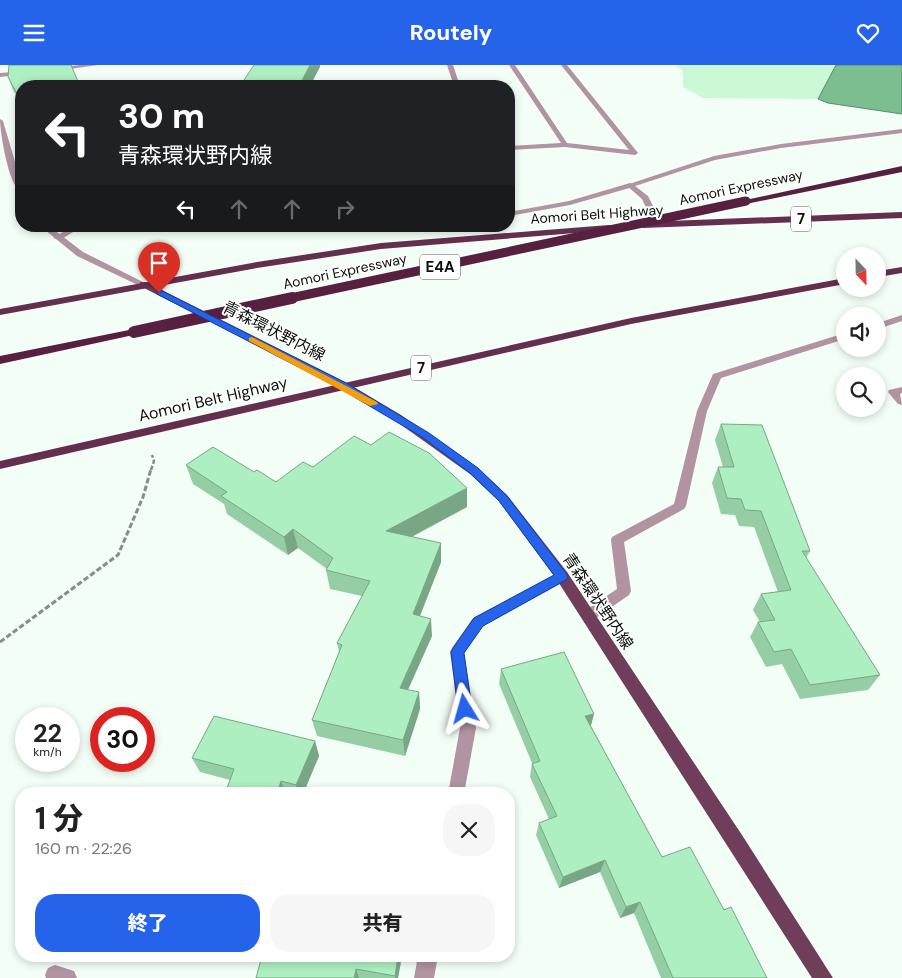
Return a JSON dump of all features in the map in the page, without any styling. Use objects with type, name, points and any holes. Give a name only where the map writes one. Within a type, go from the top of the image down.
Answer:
[{"type":"highway","name":"Aomori Expressway","points":[[0,360],[902,169]]},
{"type":"highway","name":"Aomori Belt Highway","points":[[0,312],[143,284],[381,246],[658,224],[902,215]]},
{"type":"highway","points":[[886,273],[902,270]]},
{"type":"highway","name":"Aomori Belt Highway","points":[[0,465],[343,385],[631,321],[836,283]]},
{"type":"main road","name":"青森環状野内線","points":[[143,284],[343,385],[425,435],[474,471],[503,499],[562,576],[736,841],[823,978]]},
{"type":"street","points":[[47,70],[95,65]]},
{"type":"street","points":[[450,65],[455,80]]},
{"type":"street","points":[[512,65],[564,145]]},
{"type":"street","points":[[515,148],[564,145],[635,153],[564,65]]},
{"type":"street","points":[[0,75],[28,72]]},
{"type":"street","points":[[0,121],[15,175]]},
{"type":"street","points":[[515,214],[570,203],[714,158],[781,146],[902,131]]},
{"type":"street","points":[[630,185],[645,198],[658,224]]},
{"type":"street","points":[[50,232],[80,254],[143,284]]},
{"type":"street","points":[[57,238],[68,232]]},
{"type":"street","points":[[886,323],[902,318]]},
{"type":"street","points":[[588,616],[624,591],[617,540],[680,507],[702,411],[717,376],[836,339]]},
{"type":"street","points":[[902,391],[893,392],[902,402]]},
{"type":"street","points":[[457,787],[468,728],[457,652],[478,622],[562,576]]},
{"type":"street","points":[[424,978],[427,962]]},
{"type":"path","points":[[0,642],[118,555],[143,497],[154,461],[144,431]]},
{"type":"shaded area","points":[[676,65],[836,65],[818,99],[703,98],[683,87],[683,71]]},
{"type":"shaded area","points":[[836,65],[902,65],[902,114],[828,103],[818,99]]},
{"type":"building","points":[[9,65],[71,65],[77,80],[15,80],[15,90],[8,77]]},
{"type":"building","points":[[254,65],[310,65],[302,80],[244,80]]},
{"type":"building","points":[[721,424],[762,425],[810,551],[802,551],[880,675],[810,685],[791,649],[774,652],[758,622],[775,620],[761,594],[791,590],[761,511],[745,510],[741,499],[727,498],[718,467],[734,467]]},
{"type":"building","points":[[389,432],[429,453],[467,488],[386,531],[441,543],[413,614],[431,619],[400,688],[419,692],[403,740],[312,720],[342,645],[337,643],[370,581],[326,570],[333,558],[293,529],[284,537],[221,496],[227,492],[186,465],[213,447],[254,472],[257,470],[276,482],[303,462],[313,467],[354,436],[371,445]]},
{"type":"building","points":[[564,652],[594,714],[585,716],[662,857],[690,847],[724,910],[731,907],[767,978],[673,978],[640,902],[626,907],[605,860],[563,877],[539,823],[557,816],[532,764],[540,761],[501,669]]},
{"type":"building","points":[[214,716],[315,741],[296,785],[281,781],[279,787],[228,787],[234,769],[192,758]]},
{"type":"building","points":[[260,962],[397,962],[395,976],[356,969],[354,978],[256,978]]},
{"type":"slow traffic","points":[[252,340],[343,385],[374,404]]},
{"type":"route","points":[[159,293],[343,385],[425,435],[474,471],[503,499],[562,576],[478,622],[457,652],[465,709]]}]
